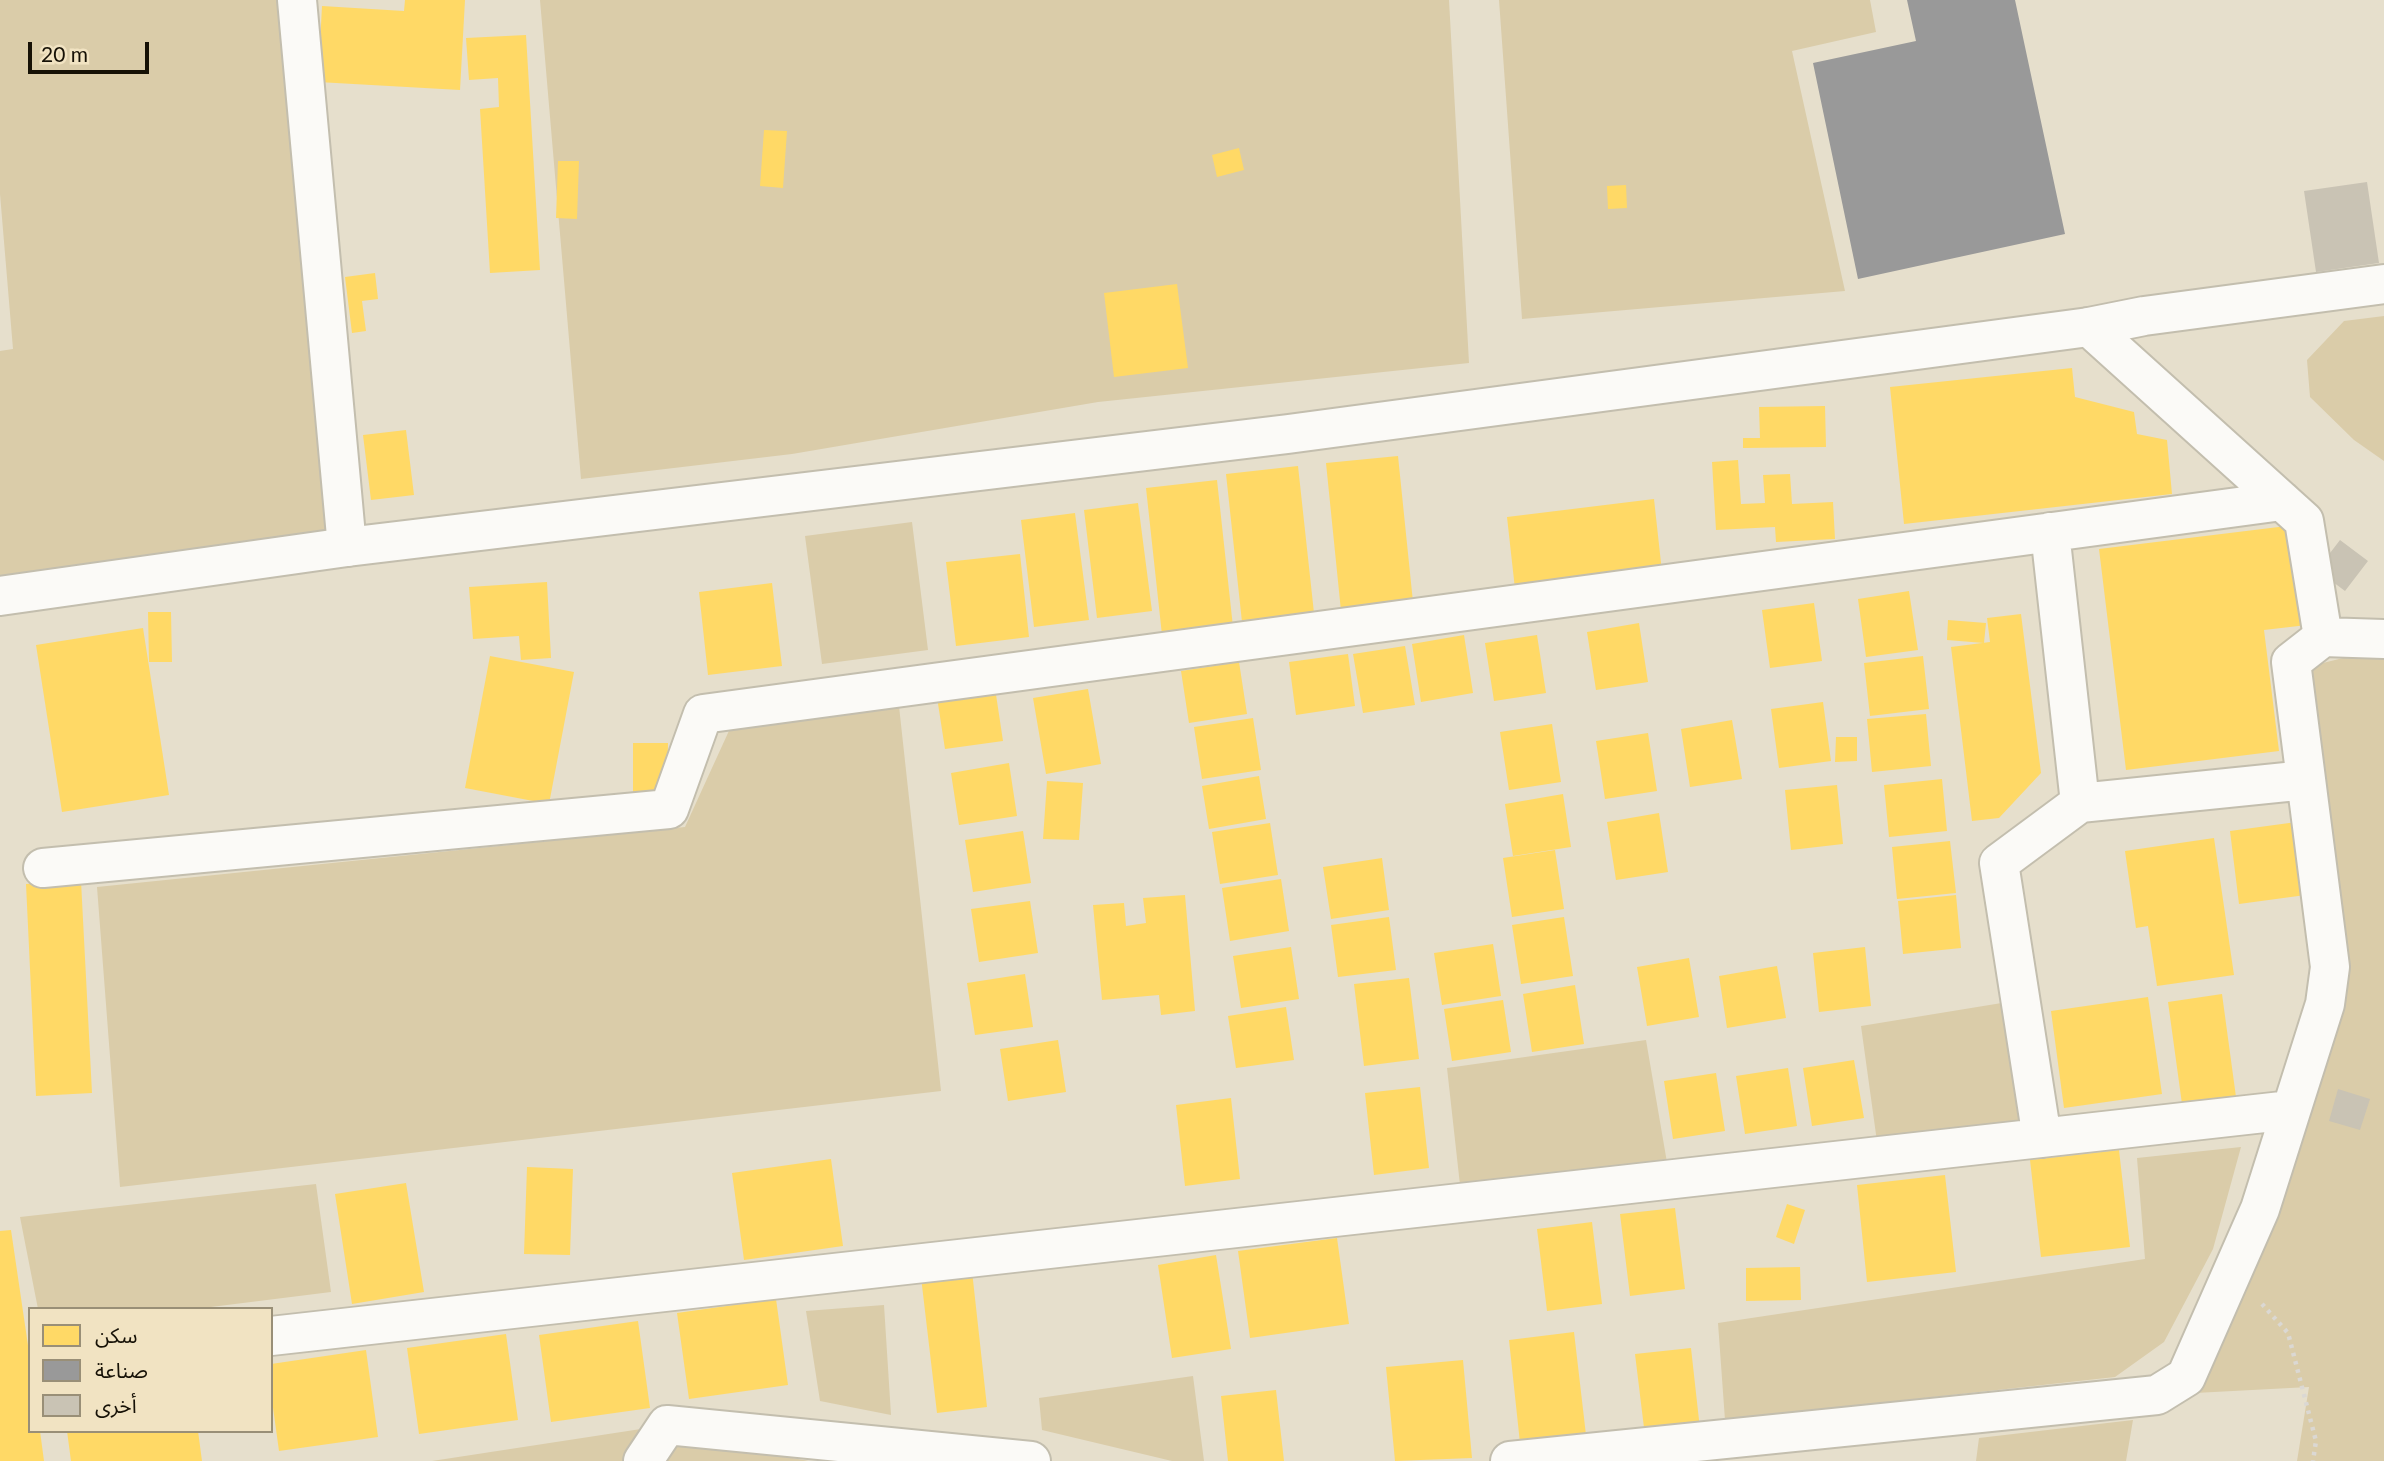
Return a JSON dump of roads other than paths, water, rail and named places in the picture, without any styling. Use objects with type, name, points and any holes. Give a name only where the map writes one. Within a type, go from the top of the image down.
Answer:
[{"type":"street","points":[[296,0],[347,547]]},
{"type":"street","points":[[0,596],[347,547],[1275,436],[2089,327],[2144,316],[2384,284]]},
{"type":"street","points":[[2089,327],[2304,521],[2323,637]]},
{"type":"street","points":[[43,868],[669,809],[703,714],[2282,501]]},
{"type":"street","points":[[2050,532],[2080,803]]},
{"type":"street","points":[[1510,1461],[2157,1395],[2186,1377],[2260,1209],[2325,1004],[2330,967],[2291,662],[2323,637],[2384,639]]},
{"type":"street","points":[[2042,1138],[1999,863],[2080,803],[2306,780]]},
{"type":"street","points":[[273,1336],[2291,1110]]},
{"type":"street","points":[[643,1461],[667,1425],[1031,1461]]}]
